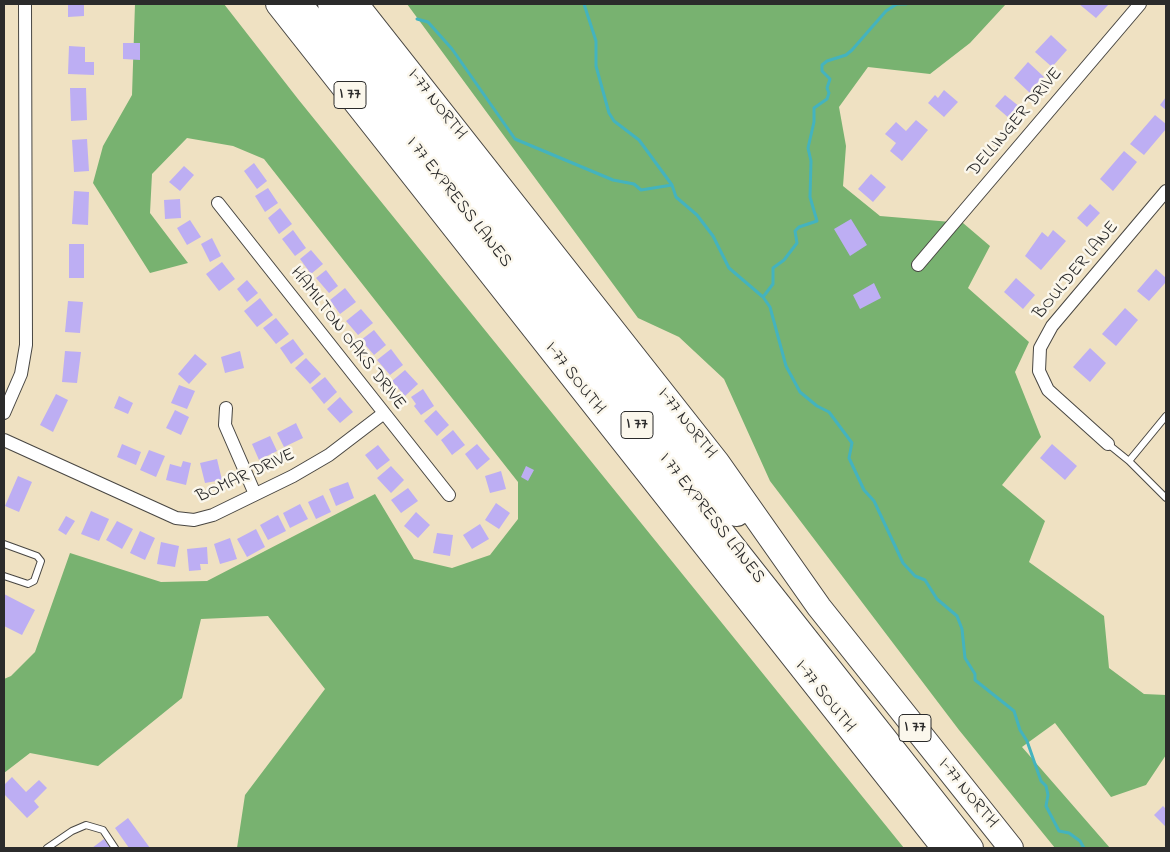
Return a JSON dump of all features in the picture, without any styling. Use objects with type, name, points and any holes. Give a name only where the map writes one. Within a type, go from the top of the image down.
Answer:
[{"type":"highway","name":"I-77 SOUTH","points":[[278,4],[944,848]]},
{"type":"highway","name":"I 77 EXPRESS LANES","points":[[300,4],[474,225],[680,479],[971,848]]},
{"type":"highway","name":"I 77 EXPRESS LANES","points":[[330,4],[558,295],[702,474],[819,607]]},
{"type":"highway","name":"I-77 NORTH","points":[[356,4],[717,462],[819,607],[1010,848]]},
{"type":"street","points":[[4,413],[21,374],[26,345],[25,4]]},
{"type":"street","name":"DELLINGER DRIVE","points":[[918,265],[1140,4]]},
{"type":"street","name":"BOULDER LANE","points":[[1108,444],[1048,390],[1039,371],[1040,348],[1052,326],[1166,191]]},
{"type":"street","name":"HAMILTON OAKS DRIVE","points":[[218,203],[449,496]]},
{"type":"street","points":[[226,408],[224,425],[255,494]]},
{"type":"street","name":"BOMAR DRIVE","points":[[4,440],[176,518],[194,520],[213,515],[329,455],[384,413]]},
{"type":"lane","points":[[1129,461],[1166,416]]},
{"type":"lane","points":[[1108,444],[1129,461],[1166,498]]},
{"type":"lane","points":[[4,544],[37,556],[41,561],[34,581],[28,584],[4,576]]},
{"type":"lane","points":[[47,848],[72,831],[86,825],[103,830],[115,848]]},
{"type":"green space","points":[[135,4],[224,4],[298,99],[904,848],[237,848],[245,795],[325,689],[268,616],[201,619],[182,698],[98,766],[30,753],[4,773],[4,679],[11,676],[35,652],[70,553],[161,582],[207,581],[375,494],[414,559],[452,568],[490,555],[518,519],[518,482],[264,159],[233,146],[187,138],[152,174],[150,213],[188,263],[150,273],[93,183],[103,146],[132,95]]},
{"type":"green space","points":[[407,4],[1006,4],[970,43],[930,74],[868,67],[839,107],[846,146],[843,186],[880,216],[963,223],[990,246],[968,288],[1029,342],[1015,372],[1041,437],[1002,485],[1045,521],[1029,562],[1104,616],[1109,668],[1144,694],[1166,695],[1166,755],[1146,785],[1111,797],[1055,723],[1022,747],[1110,848],[1055,848],[959,730],[770,481],[724,379],[679,337],[638,318]]},
{"type":"building","points":[[68,4],[84,4],[84,16],[68,17]]},
{"type":"building","points":[[1079,4],[1109,4],[1096,18]]},
{"type":"building","points":[[1051,35],[1067,50],[1052,67],[1035,52]]},
{"type":"building","points":[[123,43],[140,43],[140,60],[123,59]]},
{"type":"building","points":[[69,46],[85,47],[85,62],[94,62],[94,75],[68,74]]},
{"type":"building","points":[[1028,62],[1044,77],[1030,93],[1014,78]]},
{"type":"building","points":[[70,88],[86,88],[87,120],[71,121]]},
{"type":"building","points":[[944,90],[958,102],[944,117],[928,103],[935,95],[938,98]]},
{"type":"building","points":[[1005,95],[1020,107],[1010,119],[995,106]]},
{"type":"building","points":[[1166,97],[1166,110],[1160,105]]},
{"type":"building","points":[[1155,115],[1166,124],[1166,129],[1144,155],[1130,144]]},
{"type":"building","points":[[916,120],[928,130],[902,161],[890,151],[896,143],[885,134],[896,122],[906,131]]},
{"type":"building","points":[[87,139],[89,171],[74,172],[72,140]]},
{"type":"building","points":[[1124,151],[1137,162],[1113,191],[1100,179]]},
{"type":"building","points":[[254,163],[267,181],[257,189],[244,171]]},
{"type":"building","points":[[184,166],[194,175],[180,191],[169,182]]},
{"type":"building","points":[[871,174],[886,187],[873,202],[858,189]]},
{"type":"building","points":[[268,188],[278,203],[265,212],[255,196]]},
{"type":"building","points":[[74,191],[89,192],[88,225],[72,224]]},
{"type":"building","points":[[180,199],[181,218],[165,219],[164,200]]},
{"type":"building","points":[[1090,204],[1100,213],[1087,227],[1077,218]]},
{"type":"building","points":[[280,208],[292,224],[279,234],[268,218]]},
{"type":"building","points":[[851,219],[867,245],[850,256],[834,229]]},
{"type":"building","points":[[190,220],[201,237],[187,245],[177,228]]},
{"type":"building","points":[[293,230],[306,248],[295,256],[282,239]]},
{"type":"building","points":[[1053,230],[1066,241],[1041,270],[1025,256],[1042,232],[1048,237]]},
{"type":"building","points":[[212,238],[221,256],[210,262],[201,244]]},
{"type":"building","points":[[69,244],[84,244],[84,278],[69,278]]},
{"type":"building","points":[[311,250],[323,264],[311,274],[300,259]]},
{"type":"building","points":[[222,262],[235,279],[219,291],[206,274]]},
{"type":"building","points":[[1156,269],[1166,278],[1166,282],[1149,301],[1137,291]]},
{"type":"building","points":[[326,270],[338,286],[329,293],[316,278]]},
{"type":"building","points":[[1016,278],[1035,295],[1023,309],[1004,292]]},
{"type":"building","points":[[247,280],[258,293],[247,302],[237,289]]},
{"type":"building","points":[[874,283],[881,298],[860,309],[853,295]]},
{"type":"building","points":[[345,288],[356,302],[340,314],[330,300]]},
{"type":"building","points":[[260,298],[273,315],[257,327],[244,311]]},
{"type":"building","points":[[68,301],[83,302],[80,333],[65,332]]},
{"type":"building","points":[[1125,308],[1138,320],[1116,346],[1102,334]]},
{"type":"building","points":[[361,309],[373,323],[358,335],[346,321]]},
{"type":"building","points":[[276,318],[289,334],[276,344],[263,328]]},
{"type":"building","points":[[374,330],[386,345],[374,355],[361,340]]},
{"type":"building","points":[[293,339],[304,354],[291,364],[280,348]]},
{"type":"building","points":[[1090,348],[1106,363],[1090,382],[1073,367]]},
{"type":"building","points":[[391,349],[403,365],[390,375],[377,360]]},
{"type":"building","points":[[65,351],[81,352],[77,383],[62,382]]},
{"type":"building","points":[[240,351],[244,368],[225,373],[221,357]]},
{"type":"building","points":[[195,354],[207,364],[189,384],[178,374]]},
{"type":"building","points":[[306,358],[321,374],[310,384],[295,368]]},
{"type":"building","points":[[405,370],[418,384],[405,396],[392,381]]},
{"type":"building","points":[[325,377],[337,392],[324,404],[311,388]]},
{"type":"building","points":[[179,385],[195,391],[187,409],[171,403]]},
{"type":"building","points":[[423,389],[434,406],[421,415],[414,406],[416,404],[411,397]]},
{"type":"building","points":[[56,394],[68,400],[53,432],[40,425]]},
{"type":"building","points":[[119,396],[133,403],[128,414],[114,408]]},
{"type":"building","points":[[340,397],[353,412],[340,423],[327,409]]},
{"type":"building","points":[[175,410],[189,417],[181,435],[166,428]]},
{"type":"building","points":[[436,410],[449,425],[437,436],[424,421]]},
{"type":"building","points":[[296,423],[303,438],[284,447],[277,433]]},
{"type":"building","points":[[453,430],[465,445],[452,455],[441,440]]},
{"type":"building","points":[[270,436],[277,451],[259,460],[252,444]]},
{"type":"building","points":[[122,444],[141,452],[136,465],[117,457]]},
{"type":"building","points":[[477,444],[490,459],[477,470],[465,454]]},
{"type":"building","points":[[1052,444],[1077,466],[1065,480],[1040,458]]},
{"type":"building","points":[[378,445],[390,460],[377,470],[365,455]]},
{"type":"building","points":[[149,450],[165,456],[156,477],[140,470]]},
{"type":"building","points":[[217,459],[222,480],[205,483],[200,463]]},
{"type":"building","points":[[183,461],[191,463],[186,485],[166,480],[170,464],[181,467]]},
{"type":"building","points":[[391,466],[404,480],[391,493],[377,478]]},
{"type":"building","points":[[526,466],[534,470],[528,481],[521,477]]},
{"type":"building","points":[[501,471],[506,489],[490,493],[485,476]]},
{"type":"building","points":[[18,476],[32,482],[19,512],[5,506]]},
{"type":"building","points":[[348,482],[354,498],[336,506],[329,489]]},
{"type":"building","points":[[408,488],[418,501],[401,513],[391,500]]},
{"type":"building","points":[[323,495],[331,512],[316,519],[308,502]]},
{"type":"building","points":[[496,503],[510,513],[499,529],[485,520]]},
{"type":"building","points":[[300,504],[308,519],[290,528],[283,513]]},
{"type":"building","points":[[91,511],[109,519],[99,541],[81,534]]},
{"type":"building","points":[[416,512],[430,525],[418,538],[404,526]]},
{"type":"building","points":[[278,515],[286,531],[268,540],[260,525]]},
{"type":"building","points":[[66,516],[75,521],[66,535],[58,530]]},
{"type":"building","points":[[117,521],[133,529],[122,549],[106,540]]},
{"type":"building","points":[[480,524],[489,539],[472,549],[463,535]]},
{"type":"building","points":[[256,529],[265,547],[247,557],[237,539]]},
{"type":"building","points":[[140,531],[155,538],[145,560],[130,553]]},
{"type":"building","points":[[437,533],[453,535],[450,556],[433,553]]},
{"type":"building","points":[[230,538],[237,559],[220,564],[214,544]]},
{"type":"building","points":[[161,542],[179,546],[175,567],[157,564]]},
{"type":"building","points":[[207,547],[208,564],[200,564],[201,570],[189,571],[187,549]]},
{"type":"building","points":[[4,594],[35,610],[22,635],[4,626]]},
{"type":"building","points":[[12,777],[26,792],[39,780],[47,788],[34,801],[39,807],[27,818],[4,794],[4,785]]},
{"type":"building","points":[[1163,806],[1166,809],[1166,827],[1154,815]]},
{"type":"building","points":[[128,818],[150,848],[129,848],[115,828]]},
{"type":"building","points":[[104,839],[111,848],[92,848]]},
{"type":"waterway","points":[[584,4],[596,41],[596,66],[609,113],[614,121],[639,140],[672,185],[676,197],[697,215],[713,236],[729,268],[763,297],[770,307],[786,366],[800,392],[817,406],[829,412],[852,443],[849,458],[864,490],[874,501],[903,563],[915,576],[925,580],[937,599],[957,616],[962,629],[965,658],[975,674],[975,680],[1014,711],[1041,781],[1046,786],[1048,795],[1046,806],[1059,831],[1069,833],[1080,841],[1084,848]]},
{"type":"waterway","points":[[763,297],[773,284],[773,268],[784,260],[797,243],[795,231],[799,227],[817,221],[810,197],[811,161],[808,148],[814,122],[814,108],[827,99],[829,93],[827,88],[830,79],[822,71],[822,65],[827,61],[846,55],[852,50],[886,11],[897,4],[906,4]]},
{"type":"waterway","points":[[417,19],[428,22],[452,49],[515,139],[613,180],[634,184],[641,190],[672,185]]}]
